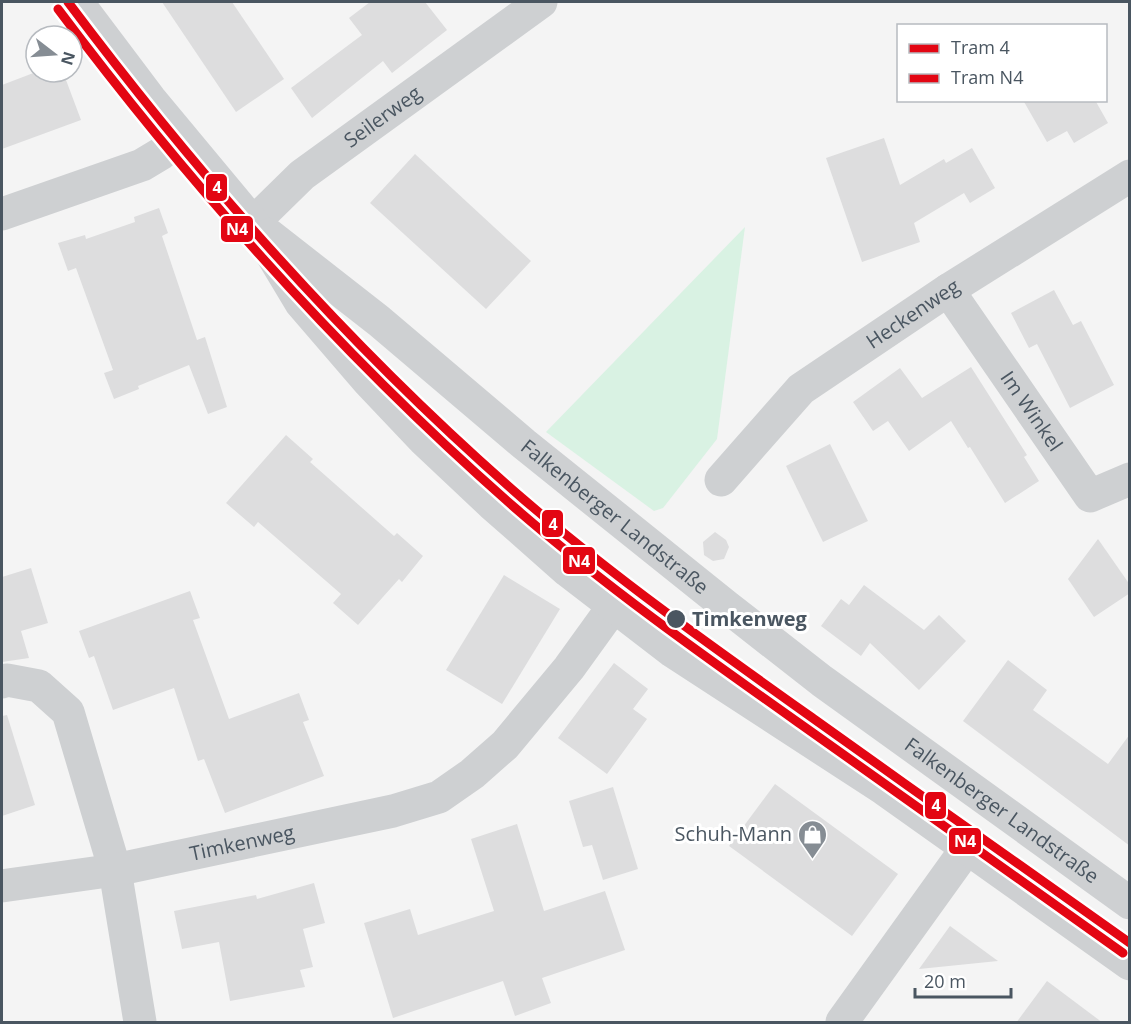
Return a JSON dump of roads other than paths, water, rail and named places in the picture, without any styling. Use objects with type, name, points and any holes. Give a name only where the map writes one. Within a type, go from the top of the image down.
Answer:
[{"type":"street","name":"Falkenberger Landstraße","points":[[77,2],[120,61],[253,223],[301,303],[369,382],[469,483],[529,538],[672,651],[884,789],[1130,963]]},
{"type":"street","name":"Seilerweg","points":[[253,223],[302,175],[522,6]]},
{"type":"street","points":[[2,214],[142,165],[162,153],[181,137]]},
{"type":"street","name":"Heckenweg","points":[[721,480],[801,389],[948,290],[1130,176]]},
{"type":"street","name":"Falkenberger Landstraße","points":[[253,223],[379,321],[524,444],[822,681],[1130,903]]},
{"type":"street","name":"Im Winkel","points":[[948,290],[1090,496],[1130,479]]},
{"type":"street","name":"Timkenweg","points":[[2,886],[114,870],[393,811],[439,797],[472,774],[505,745],[569,668],[614,607]]},
{"type":"street","points":[[2,682],[8,680],[39,686],[68,712],[114,870],[140,1023]]},
{"type":"street","points":[[842,1023],[967,848]]},
{"type":"tram line","name":"4","points":[[68,2],[172,135],[282,262],[398,383],[522,498],[557,528],[702,639],[1130,943]]},
{"type":"tram line","name":"N4","points":[[58,9],[163,142],[273,270],[390,392],[514,507],[621,594],[694,648],[1123,953]]},
{"type":"place","name":"Timkenweg","points":[[676,619]]},
{"type":"place","name":"Schuh-Mann","points":[[813,860]]}]
